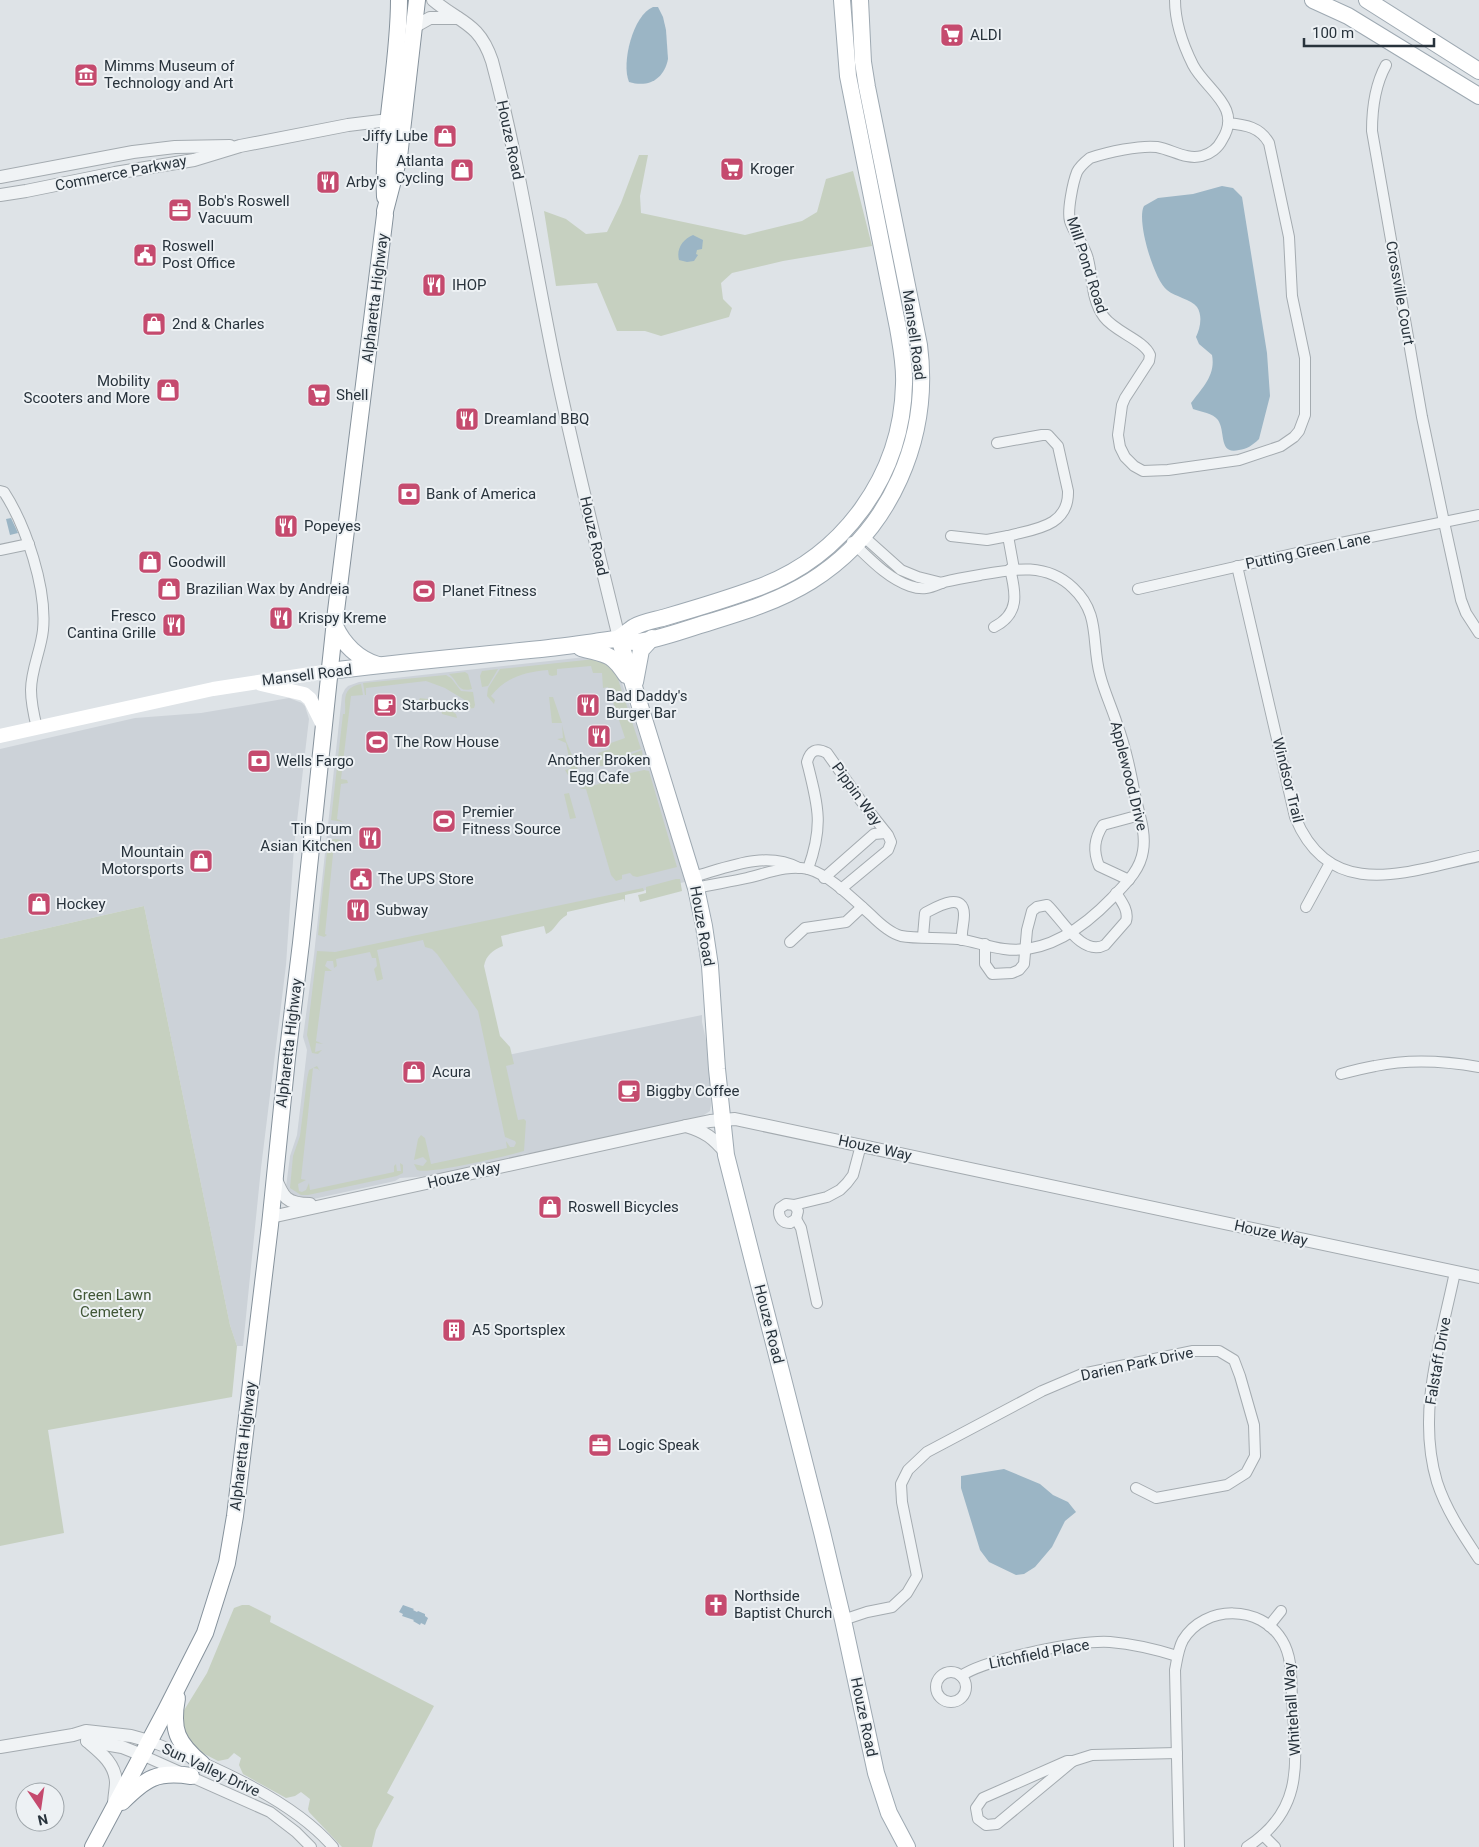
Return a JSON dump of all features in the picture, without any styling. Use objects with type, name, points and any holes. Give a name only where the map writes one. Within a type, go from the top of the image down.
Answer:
[{"type":"main road","name":"Alpharetta Highway","points":[[93,1847],[205,1633],[217,1600],[228,1558],[235,1516],[271,1217],[335,626],[385,213],[396,171],[399,0]]},
{"type":"main road","name":"Alpharetta Highway","points":[[396,119],[414,28],[417,0]]},
{"type":"main road","name":"Mansell Road","points":[[619,638],[635,626],[718,601],[772,582],[812,560],[842,533],[868,502],[883,476],[894,447],[900,421],[904,382],[902,349],[848,76],[842,0]]},
{"type":"main road","name":"Mansell Road","points":[[0,736],[250,682],[619,638],[635,643],[720,619],[776,599],[813,580],[842,558],[878,518],[898,484],[910,455],[917,425],[922,378],[919,345],[872,116],[863,62],[860,0]]},
{"type":"main road","points":[[1313,0],[1348,16],[1479,96]]},
{"type":"main road","points":[[1367,0],[1479,71]]},
{"type":"main road","points":[[900,421],[917,425]]},
{"type":"main road","points":[[335,626],[342,639],[357,654],[368,661],[383,666]]},
{"type":"main road","name":"Houze Road","points":[[619,638],[694,883],[710,966],[726,1153],[843,1620],[876,1773],[889,1813],[907,1847]]},
{"type":"main road","points":[[634,687],[641,650],[652,638]]},
{"type":"main road","points":[[572,645],[610,655],[617,661],[634,687]]},
{"type":"main road","points":[[250,682],[304,694],[310,700],[324,727]]},
{"type":"main road","points":[[113,1810],[150,1779],[172,1773],[196,1770],[176,1731],[175,1710],[185,1674]]},
{"type":"street","name":"Houze Road","points":[[433,0],[480,35],[488,50],[496,76],[527,219],[555,366],[588,514],[619,638]]},
{"type":"street","points":[[1175,0],[1178,28],[1186,52],[1204,82],[1224,104],[1228,123]]},
{"type":"street","points":[[414,28],[430,18],[458,18]]},
{"type":"street","name":"Crossville Court","points":[[1386,65],[1377,86],[1372,110],[1372,130],[1422,417],[1444,522],[1461,600],[1466,613],[1479,633]]},
{"type":"street","name":"Commerce Parkway","points":[[0,195],[26,192],[115,173],[185,162],[240,146],[348,125],[396,119]]},
{"type":"street","name":"Mill Pond Road","points":[[1228,123],[1249,126],[1260,131],[1269,143],[1289,237],[1292,296],[1305,358],[1306,395],[1303,422],[1300,431],[1289,442],[1238,460],[1168,470],[1144,471],[1134,466],[1125,457],[1120,447],[1118,435],[1122,405],[1149,361],[1150,355],[1146,348],[1111,325],[1099,310],[1094,296],[1088,258],[1070,222],[1069,215],[1077,172],[1083,163],[1090,158],[1148,146],[1186,157],[1201,156],[1211,152],[1220,145],[1226,136],[1228,123]]},
{"type":"street","name":"Commerce Parkway","points":[[0,178],[112,156],[175,147],[240,146]]},
{"type":"street","points":[[951,536],[987,540],[1008,536],[1051,524],[1060,517],[1064,510],[1068,499],[1068,491],[1058,446],[1048,436],[1042,435],[997,443]]},
{"type":"street","points":[[0,490],[4,492],[20,521],[29,544],[42,596],[42,640],[31,688],[36,728]]},
{"type":"street","name":"Putting Green Lane","points":[[1138,589],[1479,515]]},
{"type":"street","name":"Applewood Drive","points":[[694,883],[750,862],[778,861],[791,864],[824,878],[841,889],[881,924],[900,936],[962,940],[1004,949],[1025,949],[1050,944],[1072,933],[1102,908],[1138,868],[1144,837],[1123,740],[1100,675],[1096,656],[1094,627],[1088,606],[1072,586],[1054,574],[1032,568],[1012,569],[942,583],[928,589],[911,587],[884,571],[859,541],[842,533]]},
{"type":"street","points":[[994,627],[1006,619],[1015,603],[1008,536]]},
{"type":"street","points":[[0,550],[29,544]]},
{"type":"street","name":"Windsor Trail","points":[[1237,566],[1295,817],[1308,843],[1330,863],[1354,873],[1379,876],[1479,856]]},
{"type":"street","name":"Pippin Way","points":[[804,869],[815,850],[819,828],[818,806],[807,762],[809,755],[814,750],[820,750],[827,753],[891,842],[888,850],[841,889]]},
{"type":"street","points":[[1129,880],[1099,866],[1095,855],[1095,842],[1103,825],[1140,815]]},
{"type":"street","points":[[824,878],[874,834],[886,833]]},
{"type":"street","points":[[1306,907],[1330,863]]},
{"type":"street","points":[[694,883],[747,878],[779,870],[804,869]]},
{"type":"street","points":[[986,944],[985,964],[989,972],[996,975],[1019,970],[1024,964],[1032,911],[1037,907],[1047,905],[1086,946],[1095,948],[1105,945],[1128,917],[1125,907],[1116,893]]},
{"type":"street","points":[[923,936],[925,913],[952,901],[959,904],[964,911],[962,940]]},
{"type":"street","points":[[790,942],[805,928],[846,922],[862,907]]},
{"type":"street","points":[[1341,1074],[1374,1066],[1413,1062],[1450,1063],[1479,1067]]},
{"type":"street","name":"Houze Way","points":[[271,1217],[686,1126],[735,1119],[1479,1276]]},
{"type":"street","points":[[686,1126],[700,1130],[712,1137],[726,1153]]},
{"type":"street","points":[[796,1219],[786,1223],[783,1221],[779,1215],[780,1208],[783,1205],[794,1205],[827,1197],[847,1183],[853,1175],[861,1145]]},
{"type":"street","points":[[275,1176],[283,1194],[293,1203],[335,1204]]},
{"type":"street","points":[[794,1205],[798,1211],[796,1219],[801,1228],[817,1303]]},
{"type":"street","name":"Falstaff Drive","points":[[1455,1272],[1430,1394],[1428,1425],[1431,1456],[1438,1483],[1448,1509],[1479,1559]]},
{"type":"street","name":"Darien Park Drive","points":[[843,1620],[892,1607],[907,1593],[917,1576],[902,1502],[901,1484],[908,1470],[927,1452],[1042,1391],[1082,1374],[1193,1351],[1219,1351],[1234,1360],[1254,1425],[1255,1456],[1246,1473],[1227,1485],[1156,1498],[1136,1488]]},
{"type":"street","points":[[1270,1626],[1281,1611]]},
{"type":"street","name":"Whitehall Way","points":[[1179,1847],[1177,1656],[1183,1640],[1192,1629],[1216,1615],[1229,1612],[1257,1618],[1270,1626],[1282,1641],[1290,1659],[1296,1765],[1294,1784],[1288,1803],[1278,1819],[1263,1835],[1247,1847]]},
{"type":"street","name":"Litchfield Place","points":[[961,1676],[971,1669],[1008,1658],[1082,1644],[1109,1642],[1149,1647],[1177,1656]]},
{"type":"street","name":"Sun Valley Drive","points":[[0,1747],[73,1735],[86,1731],[131,1736],[146,1748],[196,1770],[279,1802],[307,1822],[333,1847]]},
{"type":"street","name":"Sun Valley Drive","points":[[73,1735],[79,1740],[122,1747],[146,1748],[196,1770],[270,1812],[296,1832],[311,1847]]},
{"type":"street","points":[[87,1741],[107,1759],[113,1768],[116,1784],[113,1810]]},
{"type":"street","points":[[1073,1761],[998,1824],[986,1825],[978,1819],[976,1808],[983,1798],[1067,1761],[1092,1755],[1177,1753]]},
{"type":"street","points":[[1263,1835],[1275,1847]]},
{"type":"shaded area","points":[[595,656],[617,668],[653,776],[685,882],[474,926],[503,1056],[702,1015],[708,1049],[710,1111],[701,1117],[547,1151],[522,1154],[519,1157],[429,1176],[400,1178],[395,1181],[300,1202],[294,1201],[286,1187],[290,1156],[297,1135],[304,1076],[307,1050],[303,1037],[314,955],[342,695],[345,689],[359,682]]},
{"type":"shaded area","points":[[289,698],[305,706],[309,719],[294,847],[286,965],[261,1168],[243,1346],[237,1346],[230,1325],[144,906],[0,939],[0,749],[135,718],[201,713]]},
{"type":"green space","points":[[639,155],[648,155],[640,196],[641,213],[745,235],[802,221],[817,212],[826,179],[853,171],[872,246],[783,261],[732,273],[721,283],[723,299],[732,308],[729,317],[661,336],[645,331],[617,331],[597,283],[556,286],[544,211],[566,219],[586,234],[607,232],[621,203]]},
{"type":"green space","points":[[595,659],[614,667],[641,749],[631,752],[624,762],[602,766],[595,765],[594,760],[599,757],[598,753],[610,749],[608,744],[625,738],[608,687],[603,688],[602,673],[593,673],[591,666],[557,669],[557,675],[552,676],[549,675],[548,670],[524,674],[503,684],[491,696],[495,700],[494,704],[487,696],[488,688],[500,669]]},
{"type":"green space","points":[[498,669],[488,686],[482,687],[480,676],[482,671]]},
{"type":"green space","points":[[465,672],[468,674],[472,689],[461,688],[449,674]]},
{"type":"green space","points":[[446,675],[451,678],[461,691],[473,692],[474,708],[466,709],[468,702],[445,688],[426,681],[366,688],[365,695],[363,683]]},
{"type":"green space","points":[[361,684],[363,695],[351,696],[341,779],[347,780],[348,783],[341,784],[337,819],[344,822],[331,820],[343,714],[345,714],[345,699],[350,688]]},
{"type":"green space","points":[[549,697],[553,697],[562,723],[552,723]]},
{"type":"green space","points":[[420,698],[428,699],[434,706],[428,711],[429,706],[422,703],[420,707]]},
{"type":"green space","points":[[445,707],[456,714],[457,718],[442,714],[441,708]]},
{"type":"green space","points":[[562,725],[566,741],[579,772],[568,775],[565,770],[571,768],[566,743],[557,739],[563,738]]},
{"type":"green space","points":[[642,750],[643,758],[625,763],[632,754]]},
{"type":"green space","points":[[644,770],[649,771],[677,867],[637,877],[630,873],[622,875],[622,879],[616,881],[611,875],[586,789],[579,789],[585,787],[584,783],[591,786],[599,784],[603,779]]},
{"type":"green space","points":[[569,793],[576,818],[570,819],[564,794]]},
{"type":"green space","points":[[334,839],[343,840],[341,843],[334,844],[325,934],[327,935],[324,937],[318,935],[328,842]]},
{"type":"green space","points":[[680,879],[682,891],[640,902],[638,895],[646,893],[646,887]]},
{"type":"green space","points":[[643,888],[644,891],[625,895],[625,902],[624,899],[567,912],[567,915],[549,933],[546,934],[544,926],[501,936],[503,946],[493,951],[486,959],[484,966],[500,1036],[510,1047],[514,1064],[506,1066],[518,1120],[524,1119],[526,1121],[524,1151],[486,1161],[436,1170],[417,1170],[414,1164],[423,1166],[427,1161],[423,1157],[414,1160],[418,1139],[421,1135],[425,1138],[431,1164],[507,1148],[506,1141],[510,1147],[514,1147],[516,1143],[505,1137],[478,1011],[437,954],[432,949],[425,947],[423,940],[377,950],[383,979],[377,981],[374,969],[377,966],[376,958],[372,958],[370,952],[336,959],[337,966],[334,968],[333,961],[327,961],[325,966],[332,971],[325,971],[316,1041],[323,1044],[316,1043],[315,1052],[322,1050],[318,1054],[312,1053],[307,1035],[317,951],[335,952]]},
{"type":"green space","name":"Green Lawn Cemetery","points":[[144,906],[230,1325],[237,1346],[232,1397],[48,1430],[64,1533],[0,1546],[0,939]]},
{"type":"green space","points":[[313,1068],[301,1179],[306,1180],[298,1184],[299,1191],[306,1190],[309,1183],[310,1190],[394,1172],[396,1164],[397,1171],[401,1171],[400,1163],[403,1165],[403,1173],[397,1176],[308,1195],[301,1195],[290,1188],[293,1156],[300,1136],[309,1070]]},
{"type":"green space","points":[[249,1605],[271,1616],[270,1622],[434,1706],[387,1793],[394,1797],[376,1830],[372,1847],[342,1847],[309,1812],[310,1799],[301,1792],[286,1798],[243,1774],[239,1765],[241,1758],[234,1753],[228,1759],[218,1761],[189,1746],[178,1720],[207,1673],[234,1608]]},
{"type":"water","points":[[653,7],[658,7],[663,17],[668,59],[659,77],[649,83],[636,84],[629,82],[627,74],[630,40],[640,19]]},
{"type":"water","points":[[1222,186],[1233,188],[1242,197],[1267,353],[1270,396],[1259,439],[1247,448],[1232,451],[1225,446],[1218,420],[1210,414],[1193,409],[1191,403],[1210,375],[1213,362],[1212,355],[1199,344],[1196,337],[1200,322],[1199,311],[1194,304],[1167,290],[1162,284],[1152,263],[1142,224],[1144,206],[1158,198],[1193,194]]},
{"type":"water","points":[[693,235],[703,240],[702,249],[697,250],[696,254],[698,255],[694,261],[679,260],[678,256],[681,245]]},
{"type":"water","points":[[11,518],[18,533],[10,535],[6,519]]},
{"type":"water","points":[[1004,1469],[1040,1484],[1053,1495],[1068,1502],[1076,1512],[1065,1521],[1052,1547],[1035,1567],[1024,1574],[1016,1575],[989,1562],[980,1550],[961,1488],[961,1476]]},
{"type":"water","points":[[403,1605],[425,1614],[428,1618],[425,1625],[421,1623],[420,1625],[414,1620],[402,1616],[403,1614],[399,1612]]},
{"type":"place","name":"ALDI","points":[[952,35]]},
{"type":"place","name":"Mimms Museum of Technology and Art","points":[[86,75]]},
{"type":"place","name":"Jiffy Lube","points":[[445,136]]},
{"type":"place","name":"Kroger","points":[[732,169]]},
{"type":"place","name":"Atlanta Cycling","points":[[462,170]]},
{"type":"place","name":"Arby's","points":[[328,182]]},
{"type":"place","name":"Bob's Roswell Vacuum","points":[[180,210]]},
{"type":"place","name":"Roswell Post Office","points":[[145,255]]},
{"type":"place","name":"IHOP","points":[[434,285]]},
{"type":"place","name":"2nd & Charles","points":[[154,324]]},
{"type":"place","name":"Mobility Scooters and More","points":[[168,390]]},
{"type":"place","name":"Shell","points":[[319,395]]},
{"type":"place","name":"Dreamland BBQ","points":[[467,419]]},
{"type":"place","name":"Bank of America","points":[[409,494]]},
{"type":"place","name":"Popeyes","points":[[286,526]]},
{"type":"place","name":"Goodwill","points":[[150,562]]},
{"type":"place","name":"Brazilian Wax by Andreia","points":[[169,589]]},
{"type":"place","name":"Planet Fitness","points":[[424,591]]},
{"type":"place","name":"Krispy Kreme","points":[[281,618]]},
{"type":"place","name":"Fresco Cantina Grille","points":[[174,625]]},
{"type":"place","name":"Starbucks","points":[[385,705]]},
{"type":"place","name":"Bad Daddy's Burger Bar","points":[[588,705]]},
{"type":"place","name":"Another Broken Egg Cafe","points":[[599,736]]},
{"type":"place","name":"The Row House","points":[[377,742]]},
{"type":"place","name":"Wells Fargo","points":[[259,761]]},
{"type":"place","name":"Premier Fitness Source","points":[[444,821]]},
{"type":"place","name":"Tin Drum Asian Kitchen","points":[[370,838]]},
{"type":"place","name":"Mountain Motorsports","points":[[201,861]]},
{"type":"place","name":"The UPS Store","points":[[361,879]]},
{"type":"place","name":"Hockey","points":[[39,904]]},
{"type":"place","name":"Subway","points":[[358,910]]},
{"type":"place","name":"Acura","points":[[414,1072]]},
{"type":"place","name":"Biggby Coffee","points":[[629,1091]]},
{"type":"place","name":"Roswell Bicycles","points":[[550,1207]]},
{"type":"place","name":"A5 Sportsplex","points":[[454,1330]]},
{"type":"place","name":"Logic Speak","points":[[600,1445]]},
{"type":"place","name":"Northside Baptist Church","points":[[716,1605]]}]
